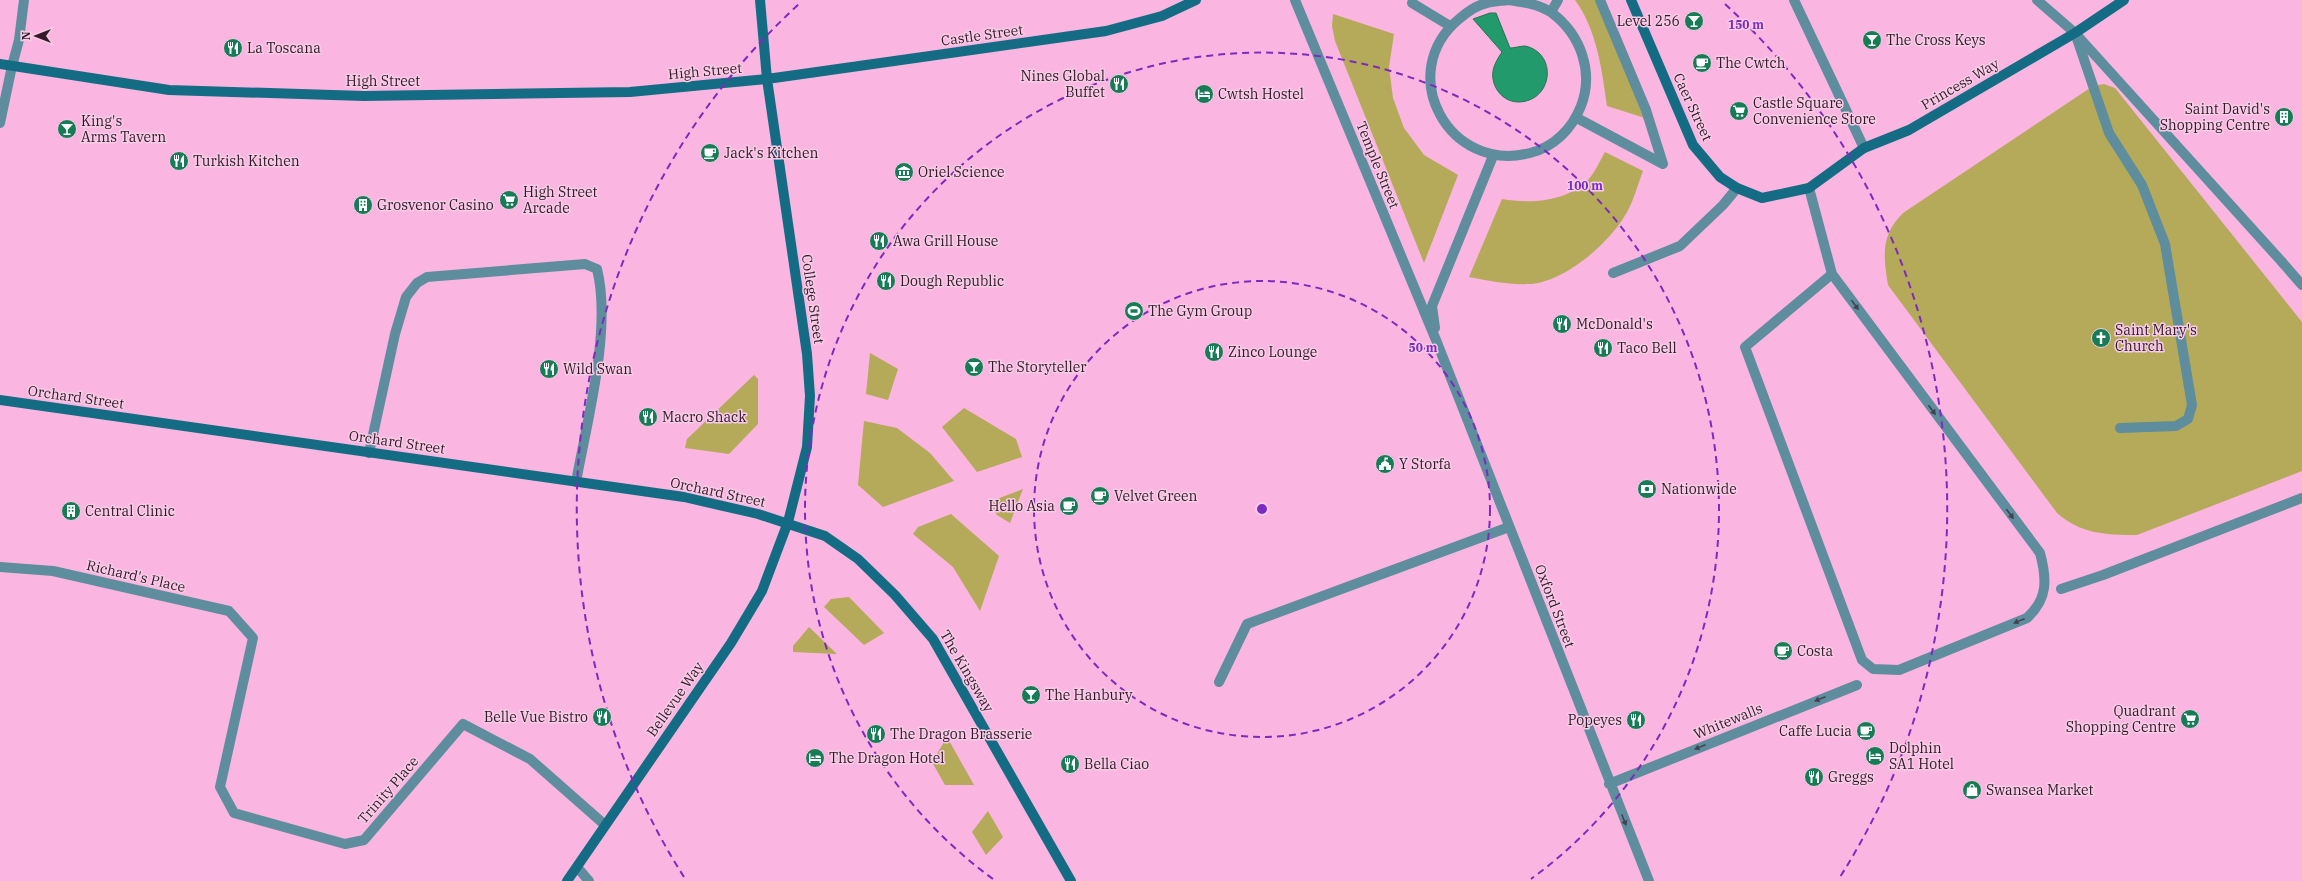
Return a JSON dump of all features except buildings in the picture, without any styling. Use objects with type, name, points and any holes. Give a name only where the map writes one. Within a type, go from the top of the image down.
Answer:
[{"type":"main road","name":"College Street","points":[[760,0],[767,79],[807,354],[810,396],[807,447],[788,522]]},
{"type":"main road","name":"Castle Street","points":[[767,79],[1106,31],[1162,16],[1196,0]]},
{"type":"main road","name":"Caer Street","points":[[1631,0],[1694,145],[1720,177],[1737,188],[1762,198],[1809,188]]},
{"type":"main road","name":"Princess Way","points":[[1809,188],[1864,148],[1909,130],[2075,33],[2124,0]]},
{"type":"main road","name":"High Street","points":[[0,64],[169,90],[364,96],[630,92],[767,79]]},
{"type":"main road","name":"Orchard Street","points":[[0,400],[684,498],[788,522]]},
{"type":"main road","name":"Bellevue Way","points":[[567,881],[731,643],[762,591],[788,522]]},
{"type":"main road","name":"The Kingsway","points":[[788,522],[825,536],[858,559],[895,595],[933,638],[1071,881]]},
{"type":"street","points":[[0,123],[19,40],[24,0]]},
{"type":"street","name":"Temple Street","points":[[1295,0],[1436,340]]},
{"type":"street","points":[[1509,0],[1530,3],[1551,12],[1568,28],[1581,48],[1587,72],[1585,96],[1577,118],[1561,138],[1540,151],[1515,157],[1493,156],[1465,145],[1446,126],[1433,102],[1430,76],[1435,49],[1450,26],[1467,12],[1487,3],[1509,0]]},
{"type":"street","points":[[1551,12],[1558,0]]},
{"type":"street","points":[[1577,118],[1663,164],[1646,110],[1600,0]]},
{"type":"street","points":[[1794,0],[1864,148]]},
{"type":"street","points":[[2037,0],[2075,33],[2302,285]]},
{"type":"street","points":[[1412,2],[1450,26]]},
{"type":"street","points":[[2075,33],[2109,133],[2142,185],[2165,244],[2192,405],[2188,419],[2176,426],[2120,428]]},
{"type":"street","points":[[1436,340],[1432,306],[1493,156]]},
{"type":"street","points":[[1613,273],[1680,246],[1723,205],[1737,188]]},
{"type":"street","points":[[1809,188],[1832,274],[2040,553],[2045,571],[2044,586],[2040,603],[2038,608],[2027,618],[1899,670],[1873,669],[1862,660],[1745,347],[1832,274]]},
{"type":"street","points":[[369,453],[395,334],[406,297],[417,283],[427,277],[585,264],[596,269],[601,287],[599,356],[576,482]]},
{"type":"street","name":"Oxford Street","points":[[1436,340],[1609,784],[1649,881]]},
{"type":"street","points":[[2061,588],[2104,575],[2302,498]]},
{"type":"street","points":[[1219,682],[1247,624],[1509,527]]},
{"type":"street","name":"Richard's Place","points":[[0,568],[53,572],[229,611],[253,638]]},
{"type":"street","name":"Trinity Place","points":[[253,638],[220,787],[234,813],[344,844],[364,840],[463,724],[530,759],[605,825]]},
{"type":"street","name":"Whitewalls","points":[[1609,784],[1856,685]]},
{"type":"street","points":[[577,866],[589,881]]},
{"type":"shaded area","points":[[1575,0],[1595,0],[1645,118],[1607,106],[1603,78],[1593,37],[1589,24]]},
{"type":"shaded area","points":[[1490,13],[1496,13],[1510,48],[1525,46],[1536,50],[1543,58],[1547,67],[1545,86],[1539,94],[1530,100],[1519,102],[1509,100],[1496,88],[1493,78],[1493,69],[1502,52],[1473,19]]},
{"type":"shaded area","points":[[1333,14],[1394,34],[1389,67],[1393,98],[1404,128],[1424,155],[1458,175],[1424,263],[1335,41],[1332,26]]},
{"type":"shaded area","points":[[2104,84],[2115,88],[2302,322],[2302,471],[2137,535],[2115,535],[2094,532],[2075,525],[2057,513],[1888,285],[1885,264],[1885,246],[1887,238],[1896,221],[1903,213],[2093,86]]},
{"type":"shaded area","points":[[1605,152],[1643,171],[1627,212],[1616,228],[1596,250],[1557,277],[1543,282],[1515,284],[1469,277],[1502,199],[1513,201],[1547,200],[1568,193],[1578,188],[1590,178]]},
{"type":"shaded area","points":[[870,353],[898,369],[888,400],[866,394]]},
{"type":"shaded area","points":[[754,375],[758,379],[758,424],[729,454],[685,448],[687,439]]},
{"type":"shaded area","points":[[964,408],[1016,439],[1022,457],[977,472],[942,427]]},
{"type":"shaded area","points":[[864,421],[897,428],[930,453],[954,481],[883,507],[858,485]]},
{"type":"shaded area","points":[[1023,489],[1010,523],[997,515],[989,502]]},
{"type":"shaded area","points":[[951,514],[999,556],[980,611],[953,567],[913,534],[918,527]]},
{"type":"shaded area","points":[[849,597],[884,633],[864,645],[824,607],[831,599]]},
{"type":"shaded area","points":[[809,627],[837,654],[793,652],[793,646]]},
{"type":"shaded area","points":[[947,737],[974,785],[945,785],[932,762]]},
{"type":"shaded area","points":[[988,811],[1003,837],[986,855],[972,832]]},
{"type":"place","name":"Level 256","points":[[1694,21]]},
{"type":"place","name":"The Cross Keys","points":[[1872,40]]},
{"type":"place","name":"La Toscana","points":[[233,48]]},
{"type":"place","name":"The Cwtch","points":[[1702,63]]},
{"type":"place","name":"Nines Global Buffet","points":[[1119,84]]},
{"type":"place","name":"Cwtsh Hostel","points":[[1204,94]]},
{"type":"place","name":"Castle Square Convenience Store","points":[[1739,111]]},
{"type":"place","name":"Saint David's Shopping Centre","points":[[2284,117]]},
{"type":"place","name":"King's Arms Tavern","points":[[67,129]]},
{"type":"place","name":"Jack's Kitchen","points":[[710,153]]},
{"type":"place","name":"Turkish Kitchen","points":[[179,161]]},
{"type":"place","name":"Oriel Science","points":[[904,172]]},
{"type":"place","name":"High Street Arcade","points":[[509,200]]},
{"type":"place","name":"Grosvenor Casino","points":[[363,205]]},
{"type":"place","name":"Awa Grill House","points":[[879,241]]},
{"type":"place","name":"Dough Republic","points":[[886,281]]},
{"type":"place","name":"The Gym Group","points":[[1134,311]]},
{"type":"place","name":"McDonald's","points":[[1562,324]]},
{"type":"place","name":"Saint Mary's Church","points":[[2101,338]]},
{"type":"place","name":"Taco Bell","points":[[1603,348]]},
{"type":"place","name":"Zinco Lounge","points":[[1214,352]]},
{"type":"place","name":"The Storyteller","points":[[974,367]]},
{"type":"place","name":"Wild Swan","points":[[549,369]]},
{"type":"place","name":"Macro Shack","points":[[648,417]]},
{"type":"place","name":"Y Storfa","points":[[1385,464]]},
{"type":"place","name":"Nationwide","points":[[1647,489]]},
{"type":"place","name":"Velvet Green","points":[[1100,496]]},
{"type":"place","name":"Hello Asia","points":[[1069,506]]},
{"type":"place","name":"Central Clinic","points":[[71,511]]},
{"type":"place","name":"Costa","points":[[1783,651]]},
{"type":"place","name":"The Hanbury","points":[[1031,695]]},
{"type":"place","name":"Belle Vue Bistro","points":[[602,717]]},
{"type":"place","name":"Quadrant Shopping Centre","points":[[2190,719]]},
{"type":"place","name":"Popeyes","points":[[1636,720]]},
{"type":"place","name":"Caffe Lucia","points":[[1866,731]]},
{"type":"place","name":"The Dragon Brasserie","points":[[876,734]]},
{"type":"place","name":"Dolphin SA1 Hotel","points":[[1875,756]]},
{"type":"place","name":"The Dragon Hotel","points":[[815,758]]},
{"type":"place","name":"Bella Ciao","points":[[1070,764]]},
{"type":"place","name":"Greggs","points":[[1814,777]]},
{"type":"place","name":"Swansea Market","points":[[1972,790]]}]
